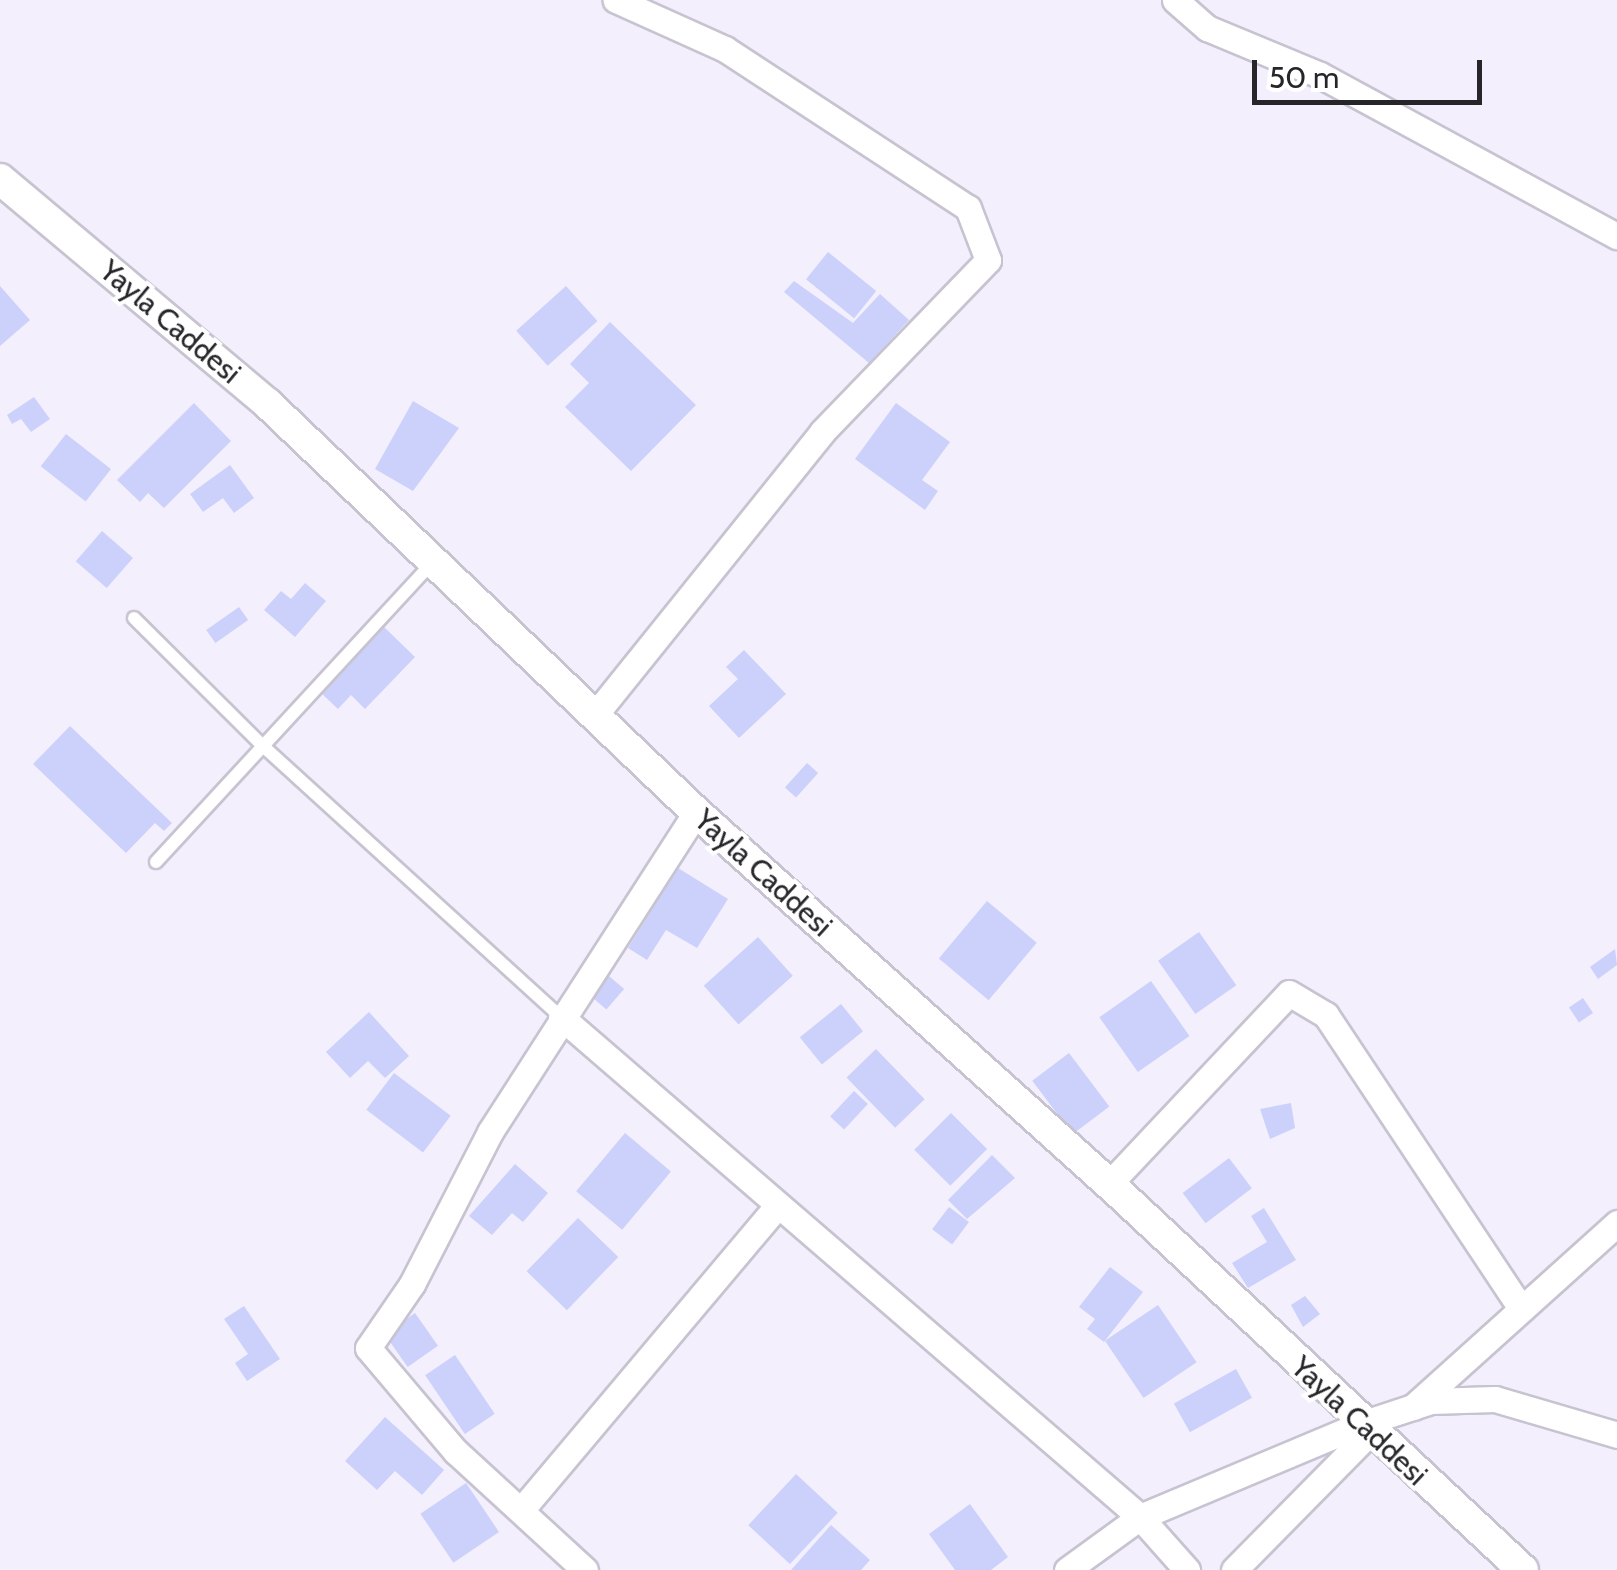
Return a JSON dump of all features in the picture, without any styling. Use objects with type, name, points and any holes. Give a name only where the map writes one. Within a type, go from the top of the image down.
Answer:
[{"type":"street","points":[[594,716],[822,432],[988,260],[968,208],[725,49],[616,0]]},
{"type":"street","points":[[1174,0],[1207,28],[1320,75],[1617,236]]},
{"type":"street","name":"Yayla Caddesi","points":[[0,179],[268,404],[696,812],[1109,1184],[1365,1428],[1523,1570]]},
{"type":"street","points":[[584,1570],[456,1452],[368,1348],[412,1284],[490,1132],[696,812]]},
{"type":"street","points":[[1109,1184],[1288,994],[1326,1015],[1522,1309]]},
{"type":"street","points":[[561,1017],[1140,1517],[1187,1570]]},
{"type":"street","points":[[522,1509],[778,1205]]},
{"type":"street","points":[[1413,1407],[1617,1223]]},
{"type":"street","points":[[1066,1570],[1140,1517],[1413,1407],[1495,1399],[1617,1434]]},
{"type":"street","points":[[1234,1570],[1365,1428]]},
{"type":"lane","points":[[156,862],[433,562]]},
{"type":"lane","points":[[134,618],[263,746],[561,1017]]},
{"type":"building","points":[[828,252],[876,291],[854,318],[806,279]]},
{"type":"building","points":[[794,281],[853,323],[880,294],[909,320],[869,363],[784,292]]},
{"type":"building","points":[[0,286],[30,320],[0,346]]},
{"type":"building","points":[[566,286],[597,321],[548,366],[516,331]]},
{"type":"building","points":[[610,322],[696,405],[631,471],[565,407],[589,383],[570,364]]},
{"type":"building","points":[[34,397],[50,419],[31,432],[21,419],[12,424],[7,415]]},
{"type":"building","points":[[413,401],[459,428],[413,491],[375,469]]},
{"type":"building","points":[[194,403],[231,441],[164,508],[148,493],[140,502],[117,480]]},
{"type":"building","points":[[896,403],[950,442],[922,480],[938,491],[925,510],[855,459]]},
{"type":"building","points":[[66,434],[111,469],[86,501],[41,466]]},
{"type":"building","points":[[230,465],[254,498],[234,513],[223,498],[203,512],[190,494]]},
{"type":"building","points":[[102,531],[133,558],[107,588],[76,561]]},
{"type":"building","points":[[305,583],[326,601],[295,637],[264,610],[281,591],[291,599]]},
{"type":"building","points":[[239,607],[248,620],[215,643],[206,630]]},
{"type":"building","points":[[382,625],[415,657],[365,709],[351,695],[338,709],[319,691]]},
{"type":"building","points":[[744,650],[786,694],[739,738],[709,706],[738,679],[726,667]]},
{"type":"building","points":[[70,726],[172,823],[164,831],[155,823],[126,853],[33,764]]},
{"type":"building","points":[[807,763],[818,773],[796,798],[785,788]]},
{"type":"building","points":[[678,868],[728,899],[697,948],[666,930],[647,960],[628,948]]},
{"type":"building","points":[[987,901],[1037,943],[989,1000],[939,958]]},
{"type":"building","points":[[1199,932],[1236,985],[1195,1014],[1158,961]]},
{"type":"building","points":[[758,937],[793,976],[739,1024],[704,986]]},
{"type":"building","points":[[1615,949],[1617,965],[1598,979],[1590,967]]},
{"type":"building","points":[[609,976],[624,989],[606,1009],[591,996]]},
{"type":"building","points":[[1151,981],[1189,1036],[1138,1072],[1099,1017]]},
{"type":"building","points":[[1583,998],[1593,1013],[1579,1022],[1569,1008]]},
{"type":"building","points":[[841,1004],[863,1031],[822,1065],[800,1037]]},
{"type":"building","points":[[369,1012],[409,1056],[385,1078],[368,1061],[350,1078],[326,1052]]},
{"type":"building","points":[[876,1049],[925,1099],[895,1128],[847,1077]]},
{"type":"building","points":[[1069,1053],[1109,1107],[1073,1134],[1032,1081]]},
{"type":"building","points":[[394,1073],[451,1116],[423,1152],[366,1110]]},
{"type":"building","points":[[854,1091],[868,1104],[844,1130],[830,1117]]},
{"type":"building","points":[[1291,1103],[1295,1128],[1270,1139],[1260,1109]]},
{"type":"building","points":[[951,1113],[987,1149],[950,1186],[914,1150]]},
{"type":"building","points":[[625,1133],[671,1172],[622,1230],[576,1191]]},
{"type":"building","points":[[992,1155],[1015,1178],[967,1219],[948,1200]]},
{"type":"building","points":[[1229,1158],[1252,1188],[1206,1223],[1183,1193]]},
{"type":"building","points":[[515,1164],[548,1193],[523,1222],[512,1213],[492,1235],[469,1216]]},
{"type":"building","points":[[949,1207],[969,1222],[952,1244],[932,1229]]},
{"type":"building","points":[[1264,1208],[1296,1260],[1248,1288],[1232,1263],[1267,1242],[1251,1216]]},
{"type":"building","points":[[578,1218],[618,1257],[567,1310],[527,1271]]},
{"type":"building","points":[[1110,1267],[1143,1292],[1104,1342],[1087,1329],[1095,1319],[1079,1307]]},
{"type":"building","points":[[1305,1296],[1320,1314],[1303,1327],[1291,1305]]},
{"type":"building","points":[[1158,1305],[1197,1362],[1144,1398],[1105,1341]]},
{"type":"building","points":[[244,1306],[280,1359],[247,1381],[235,1363],[248,1354],[224,1319]]},
{"type":"building","points":[[415,1313],[438,1346],[408,1367],[385,1334]]},
{"type":"building","points":[[455,1355],[495,1414],[465,1434],[425,1375]]},
{"type":"building","points":[[1236,1369],[1252,1398],[1190,1432],[1174,1403]]},
{"type":"building","points":[[385,1417],[444,1470],[422,1495],[395,1471],[377,1490],[345,1461]]},
{"type":"building","points":[[796,1474],[838,1513],[790,1564],[748,1525]]},
{"type":"building","points":[[466,1483],[499,1532],[453,1563],[420,1514]]},
{"type":"building","points":[[970,1504],[1008,1557],[991,1570],[955,1570],[929,1534]]},
{"type":"building","points":[[831,1525],[870,1560],[861,1570],[791,1570]]}]
